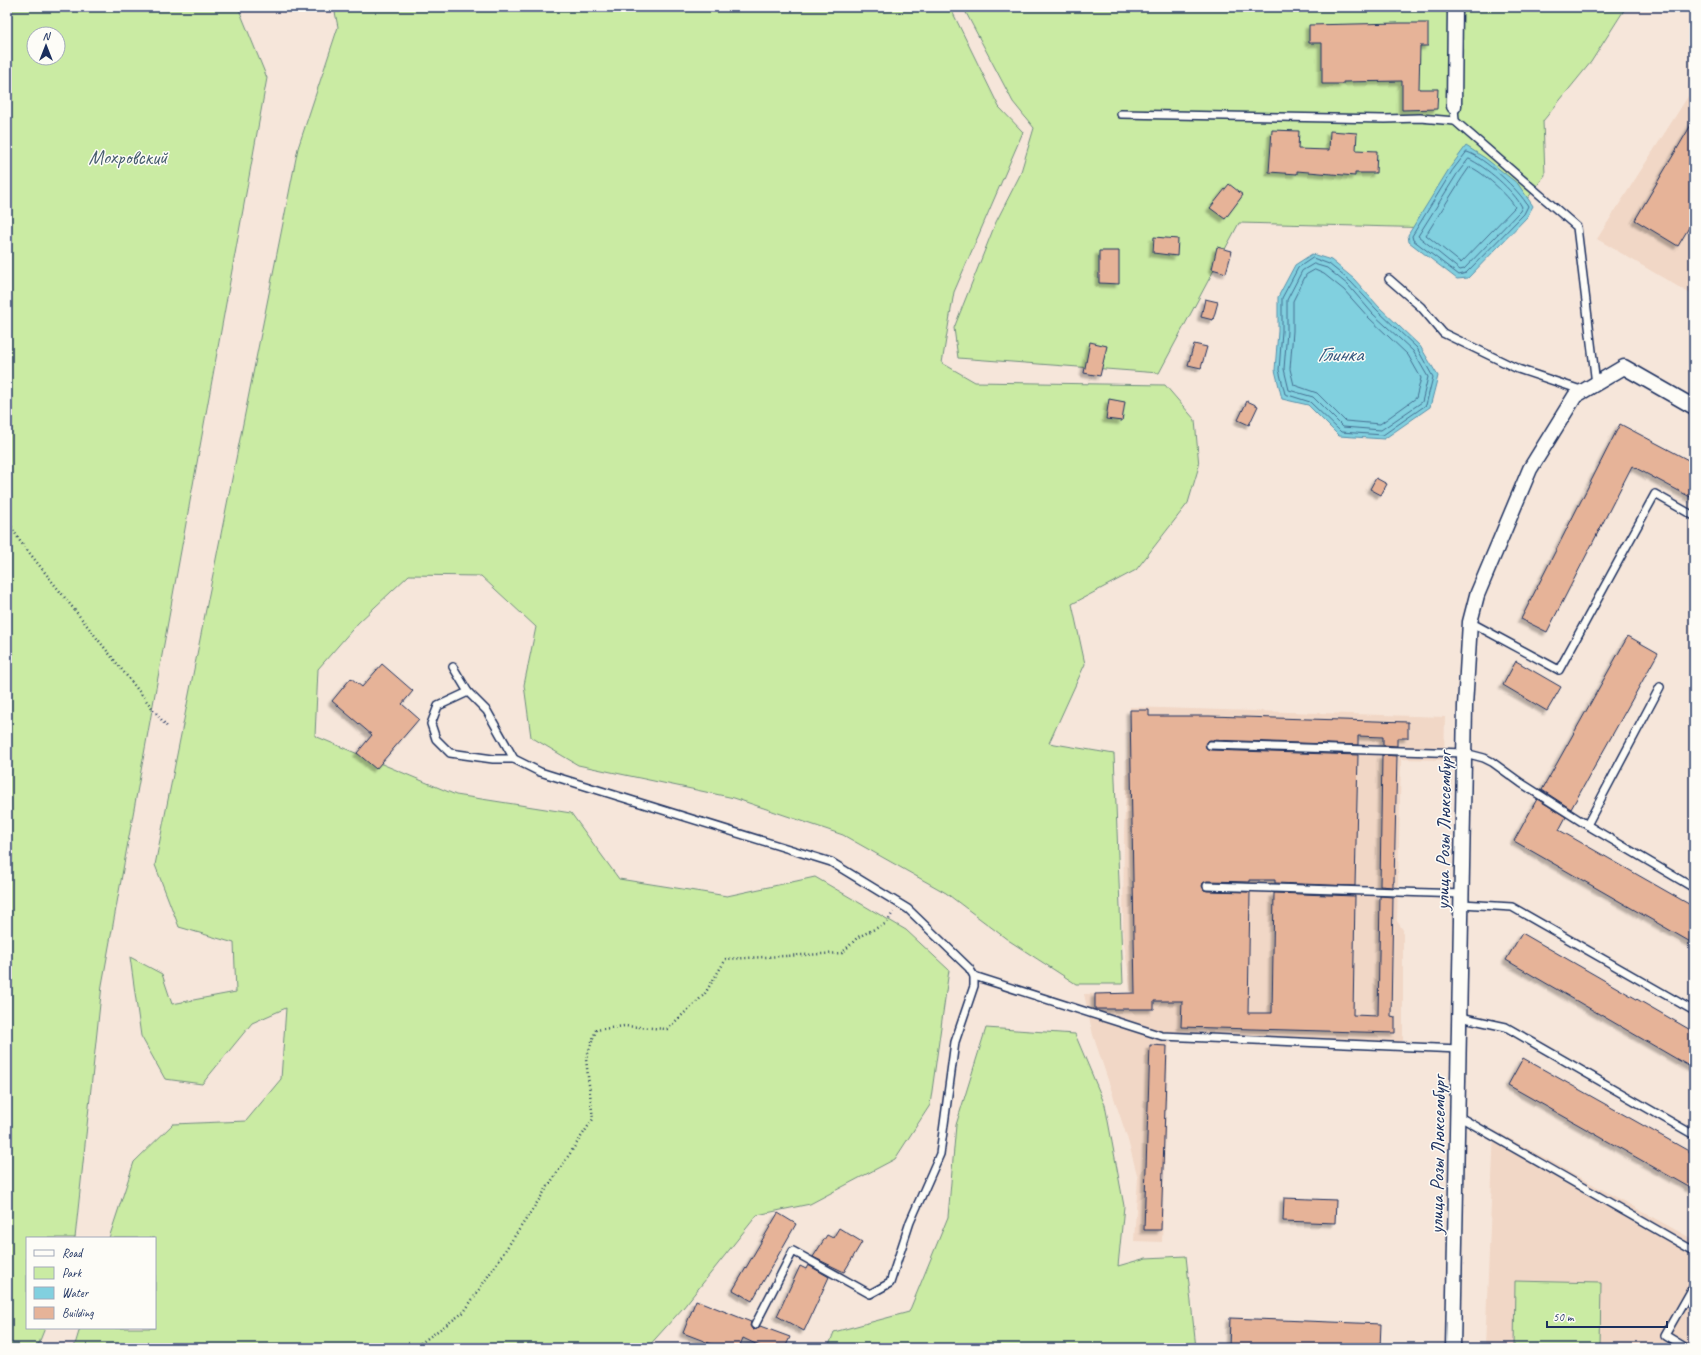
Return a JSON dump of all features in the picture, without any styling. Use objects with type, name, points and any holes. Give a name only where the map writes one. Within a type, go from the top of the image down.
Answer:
[{"type":"street","points":[[1454,106],[1455,7]]},
{"type":"street","name":"улица Розы Люксембург","points":[[1453,1348],[1464,753],[1470,622],[1477,595],[1530,469],[1575,396],[1624,367],[1694,407]]},
{"type":"lane","points":[[1454,106],[1455,121]]},
{"type":"lane","points":[[1121,114],[1386,119],[1420,118],[1455,121],[1577,227],[1596,384]]},
{"type":"lane","points":[[1389,279],[1421,307],[1443,334],[1518,369],[1584,391]]},
{"type":"lane","points":[[1470,622],[1559,670],[1655,494],[1694,516]]},
{"type":"lane","points":[[453,667],[468,692],[486,711],[514,759]]},
{"type":"lane","points":[[1587,825],[1660,687]]},
{"type":"lane","points":[[468,692],[438,706],[431,724],[436,739],[450,753],[493,759],[514,759],[540,772],[831,862],[908,909],[964,962],[974,976],[974,986],[955,1042],[940,1154],[910,1222],[890,1283],[870,1294],[793,1251],[755,1325]]},
{"type":"lane","points":[[1210,745],[1464,753],[1484,758],[1587,825],[1694,888]]},
{"type":"lane","points":[[1207,886],[1462,899],[1512,908],[1694,1011]]},
{"type":"lane","points":[[974,976],[1162,1036],[1459,1049]]},
{"type":"lane","points":[[1460,1017],[1506,1027],[1694,1135]]},
{"type":"lane","points":[[1458,1116],[1694,1251]]},
{"type":"lane","points":[[1682,1348],[1683,1346],[1665,1335],[1694,1284]]},
{"type":"path","points":[[7,520],[20,541],[168,728]]},
{"type":"path","points":[[414,1348],[464,1312],[593,1119],[586,1059],[596,1030],[624,1026],[667,1029],[704,995],[726,959],[842,953],[858,937],[886,923],[898,903]]},
{"type":"shaded area","points":[[1694,87],[1694,296],[1597,239]]},
{"type":"shaded area","points":[[1130,707],[1445,717],[1444,760],[1401,759],[1397,921],[1403,930],[1403,1041],[1169,1040],[1162,1242],[1134,1241],[1138,1178],[1127,1137],[1093,1035],[1084,994],[1131,993],[1123,935],[1124,831]]},
{"type":"shaded area","points":[[1494,1130],[1694,1240],[1694,1348],[1485,1348]]},
{"type":"green space","name":"Мохровский","points":[[7,7],[238,7],[267,78],[102,985],[75,1237],[26,1237],[26,1329],[45,1329],[37,1348],[7,1348]]},
{"type":"green space","points":[[334,7],[950,7],[999,107],[1023,132],[954,292],[942,363],[975,382],[1165,385],[1195,420],[1199,466],[1188,503],[1136,570],[1072,604],[1085,664],[1049,743],[1114,754],[1123,984],[1076,984],[1008,940],[946,893],[843,835],[734,798],[578,765],[531,737],[524,685],[536,627],[481,576],[409,575],[358,623],[318,669],[315,736],[456,795],[571,813],[619,879],[727,896],[815,877],[906,930],[949,970],[930,1105],[895,1159],[810,1204],[757,1215],[683,1308],[647,1348],[74,1348],[80,1329],[156,1329],[156,1237],[109,1237],[134,1162],[173,1124],[246,1121],[281,1079],[286,1008],[252,1023],[202,1084],[165,1079],[141,1036],[130,957],[162,974],[172,1004],[236,992],[234,943],[179,927],[155,865],[298,148],[338,27]]},
{"type":"green space","points":[[963,7],[1626,7],[1591,62],[1543,121],[1545,175],[1500,235],[1436,228],[1239,223],[1159,373],[958,358],[954,328],[996,222],[1020,175],[1034,128],[1013,102]]},
{"type":"green space","points":[[986,1028],[1075,1034],[1105,1105],[1124,1206],[1118,1266],[1146,1258],[1186,1256],[1196,1348],[828,1348],[834,1332],[909,1312],[948,1217],[956,1125]]},
{"type":"green space","points":[[1515,1281],[1601,1283],[1600,1348],[1514,1348]]},
{"type":"water","points":[[1466,146],[1485,158],[1518,184],[1533,206],[1527,217],[1468,278],[1457,279],[1409,242],[1408,235],[1449,169]]},
{"type":"water","name":"Глинка","points":[[1312,254],[1331,260],[1354,279],[1379,307],[1420,346],[1438,376],[1430,407],[1384,439],[1339,436],[1308,405],[1282,399],[1275,370],[1278,331],[1278,297],[1295,265]]},
{"type":"building","points":[[1428,23],[1428,46],[1420,46],[1419,89],[1438,89],[1437,109],[1402,110],[1402,81],[1343,82],[1343,84],[1322,84],[1322,43],[1309,43],[1309,25]]},
{"type":"building","points":[[1694,120],[1694,219],[1678,246],[1635,220]]},
{"type":"building","points":[[1272,130],[1299,131],[1298,149],[1329,150],[1330,131],[1357,133],[1356,150],[1377,151],[1376,173],[1355,173],[1355,176],[1297,171],[1297,174],[1269,172]]},
{"type":"building","points":[[1229,184],[1243,195],[1225,219],[1210,208]]},
{"type":"building","points":[[1154,237],[1178,239],[1177,256],[1153,253]]},
{"type":"building","points":[[1217,247],[1232,251],[1226,273],[1212,269]]},
{"type":"building","points":[[1099,251],[1119,251],[1119,284],[1099,283]]},
{"type":"building","points":[[1205,299],[1218,302],[1213,320],[1201,317]]},
{"type":"building","points":[[1090,342],[1107,346],[1100,376],[1084,373]]},
{"type":"building","points":[[1194,344],[1207,347],[1201,368],[1188,365]]},
{"type":"building","points":[[1109,399],[1125,402],[1122,421],[1106,419]]},
{"type":"building","points":[[1247,401],[1258,406],[1249,425],[1238,420]]},
{"type":"building","points":[[1620,424],[1694,463],[1694,499],[1632,466],[1547,632],[1521,619]]},
{"type":"building","points":[[1376,478],[1387,484],[1381,495],[1370,489]]},
{"type":"building","points":[[1628,636],[1658,653],[1571,809],[1542,790]]},
{"type":"building","points":[[1516,661],[1561,687],[1547,711],[1503,685]]},
{"type":"building","points":[[382,664],[413,691],[402,704],[419,719],[376,769],[357,753],[372,735],[332,701],[351,678],[362,687]]},
{"type":"building","points":[[1130,710],[1149,710],[1149,716],[1209,716],[1408,722],[1408,738],[1397,738],[1397,746],[1383,745],[1383,737],[1358,736],[1358,745],[1210,740],[1205,744],[1206,748],[1210,750],[1358,755],[1355,886],[1275,883],[1275,880],[1250,880],[1250,882],[1207,881],[1203,883],[1202,886],[1204,890],[1207,891],[1250,892],[1248,1013],[1272,1013],[1274,893],[1355,896],[1353,1015],[1378,1016],[1380,896],[1393,897],[1391,1016],[1395,1017],[1395,1033],[1181,1027],[1182,1001],[1154,1001],[1154,1009],[1095,1009],[1095,994],[1135,993]]},
{"type":"building","points":[[1382,755],[1397,756],[1393,887],[1380,886]]},
{"type":"building","points":[[1537,799],[1566,817],[1559,830],[1694,907],[1694,944],[1514,841]]},
{"type":"building","points":[[1522,933],[1694,1032],[1694,1069],[1506,960]]},
{"type":"building","points":[[1150,1045],[1167,1046],[1161,1230],[1144,1230]]},
{"type":"building","points":[[1523,1058],[1694,1154],[1694,1190],[1508,1085]]},
{"type":"building","points":[[1284,1198],[1336,1200],[1335,1223],[1283,1221]]},
{"type":"building","points":[[778,1213],[796,1224],[752,1301],[733,1290]]},
{"type":"building","points":[[839,1228],[862,1242],[844,1272],[813,1257],[827,1235],[833,1238]]},
{"type":"building","points":[[808,1265],[829,1277],[804,1331],[777,1316],[800,1266],[806,1269]]},
{"type":"building","points":[[696,1300],[751,1322],[750,1326],[753,1330],[760,1326],[790,1337],[785,1348],[764,1348],[743,1338],[739,1348],[722,1348],[683,1333]]},
{"type":"building","points":[[1230,1318],[1381,1324],[1380,1348],[1229,1348]]}]
